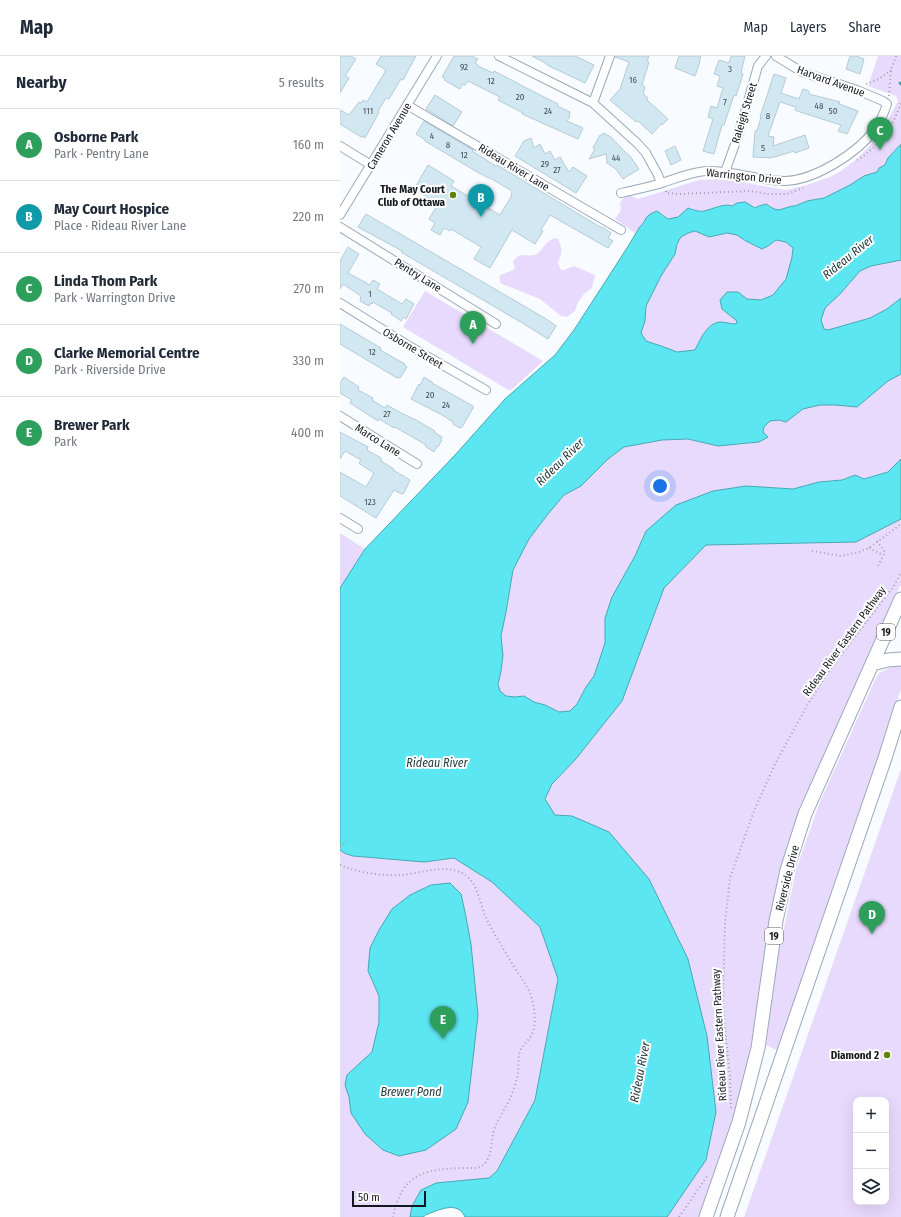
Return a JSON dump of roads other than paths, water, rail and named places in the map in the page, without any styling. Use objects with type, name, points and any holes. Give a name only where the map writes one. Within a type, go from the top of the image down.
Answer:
[{"type":"main road","name":"Riverside Drive","points":[[706,1217],[739,1122],[758,1048],[776,921],[787,870],[805,814],[901,600]]},
{"type":"main road","points":[[872,664],[888,660],[901,659]]},
{"type":"main road","points":[[727,1217],[885,758],[901,707]]},
{"type":"main road","points":[[885,758],[901,733]]},
{"type":"street","name":"Cameron Avenue","points":[[340,215],[437,56]]},
{"type":"street","points":[[499,56],[593,103],[646,153],[661,183]]},
{"type":"street","points":[[593,103],[610,56]]},
{"type":"street","name":"Raleigh Street","points":[[725,172],[739,134],[758,66],[766,56]]},
{"type":"street","name":"Harvard Avenue","points":[[776,56],[802,72],[857,90],[887,104]]},
{"type":"street","name":"Warrington Drive","points":[[621,193],[706,171],[725,172],[767,180],[786,181],[805,177],[841,160],[866,141],[883,116],[887,104]]},
{"type":"street","name":"Rideau River Lane","points":[[407,105],[621,230]]},
{"type":"street","points":[[340,146],[371,165]]},
{"type":"street","name":"Pentry Lane","points":[[340,227],[496,324]]},
{"type":"street","name":"Osborne Street","points":[[340,303],[406,344],[486,390]]},
{"type":"street","name":"Marco Lane","points":[[340,416],[417,464]]},
{"type":"street","points":[[340,518],[358,529]]},
{"type":"water","name":"Rideau River","points":[[901,144],[901,260],[871,266],[860,271],[840,294],[825,308],[821,320],[824,329],[828,330],[870,318],[887,309],[901,298],[901,374],[888,381],[857,407],[820,405],[803,409],[786,422],[779,420],[770,421],[764,427],[763,432],[768,437],[759,442],[718,446],[688,439],[662,440],[624,447],[608,459],[581,486],[564,495],[529,539],[513,570],[501,636],[503,655],[498,684],[500,691],[506,696],[524,696],[534,702],[545,705],[559,712],[570,711],[577,704],[594,676],[605,643],[605,618],[612,597],[635,556],[646,531],[676,505],[713,491],[746,486],[793,489],[819,482],[842,480],[855,475],[864,479],[888,472],[901,459],[901,519],[856,542],[706,545],[664,588],[622,701],[575,760],[552,784],[545,799],[555,815],[572,816],[609,832],[649,879],[688,959],[707,1036],[716,1112],[706,1160],[667,1217],[465,1217],[458,1209],[449,1208],[438,1210],[423,1217],[410,1217],[412,1206],[421,1190],[436,1183],[489,1178],[497,1171],[535,1100],[558,979],[540,927],[492,882],[454,858],[424,862],[353,856],[340,850],[340,588],[365,549],[456,454],[505,399],[555,355],[574,330],[639,228],[650,214],[657,211],[668,219],[678,217],[688,208],[696,211],[702,211],[722,206],[732,206],[737,203],[745,202],[755,208],[766,204],[779,210],[807,201],[824,198],[864,176],[877,172],[879,168],[885,165],[888,158]],"holes":[[[695,231],[709,237],[727,233],[737,235],[762,249],[776,240],[786,242],[793,248],[786,279],[773,295],[761,300],[747,299],[738,292],[727,292],[720,300],[722,309],[737,321],[736,324],[720,322],[711,325],[704,333],[695,350],[677,352],[646,341],[641,333],[645,321],[646,306],[661,276],[675,254],[677,244],[681,237]]]},
{"type":"water","name":"Brewer Pond","points":[[450,883],[461,894],[465,912],[471,944],[478,1015],[468,1102],[456,1129],[426,1150],[399,1156],[383,1150],[365,1134],[351,1113],[349,1097],[345,1085],[347,1075],[372,1052],[379,1022],[379,996],[368,971],[370,948],[392,909],[410,895],[431,885]]},
{"type":"place","name":"Linda Thom Park","points":[[880,150]]},
{"type":"place","name":"The May Court Club of Ottawa","points":[[453,195]]},
{"type":"place","name":"May Court Hospice","points":[[481,217]]},
{"type":"place","name":"Osborne Park","points":[[473,344]]},
{"type":"place","name":"Clarke Memorial Centre","points":[[872,934]]},
{"type":"place","name":"Brewer Park","points":[[443,1039]]},
{"type":"place","name":"Diamond 2","points":[[887,1055]]}]
